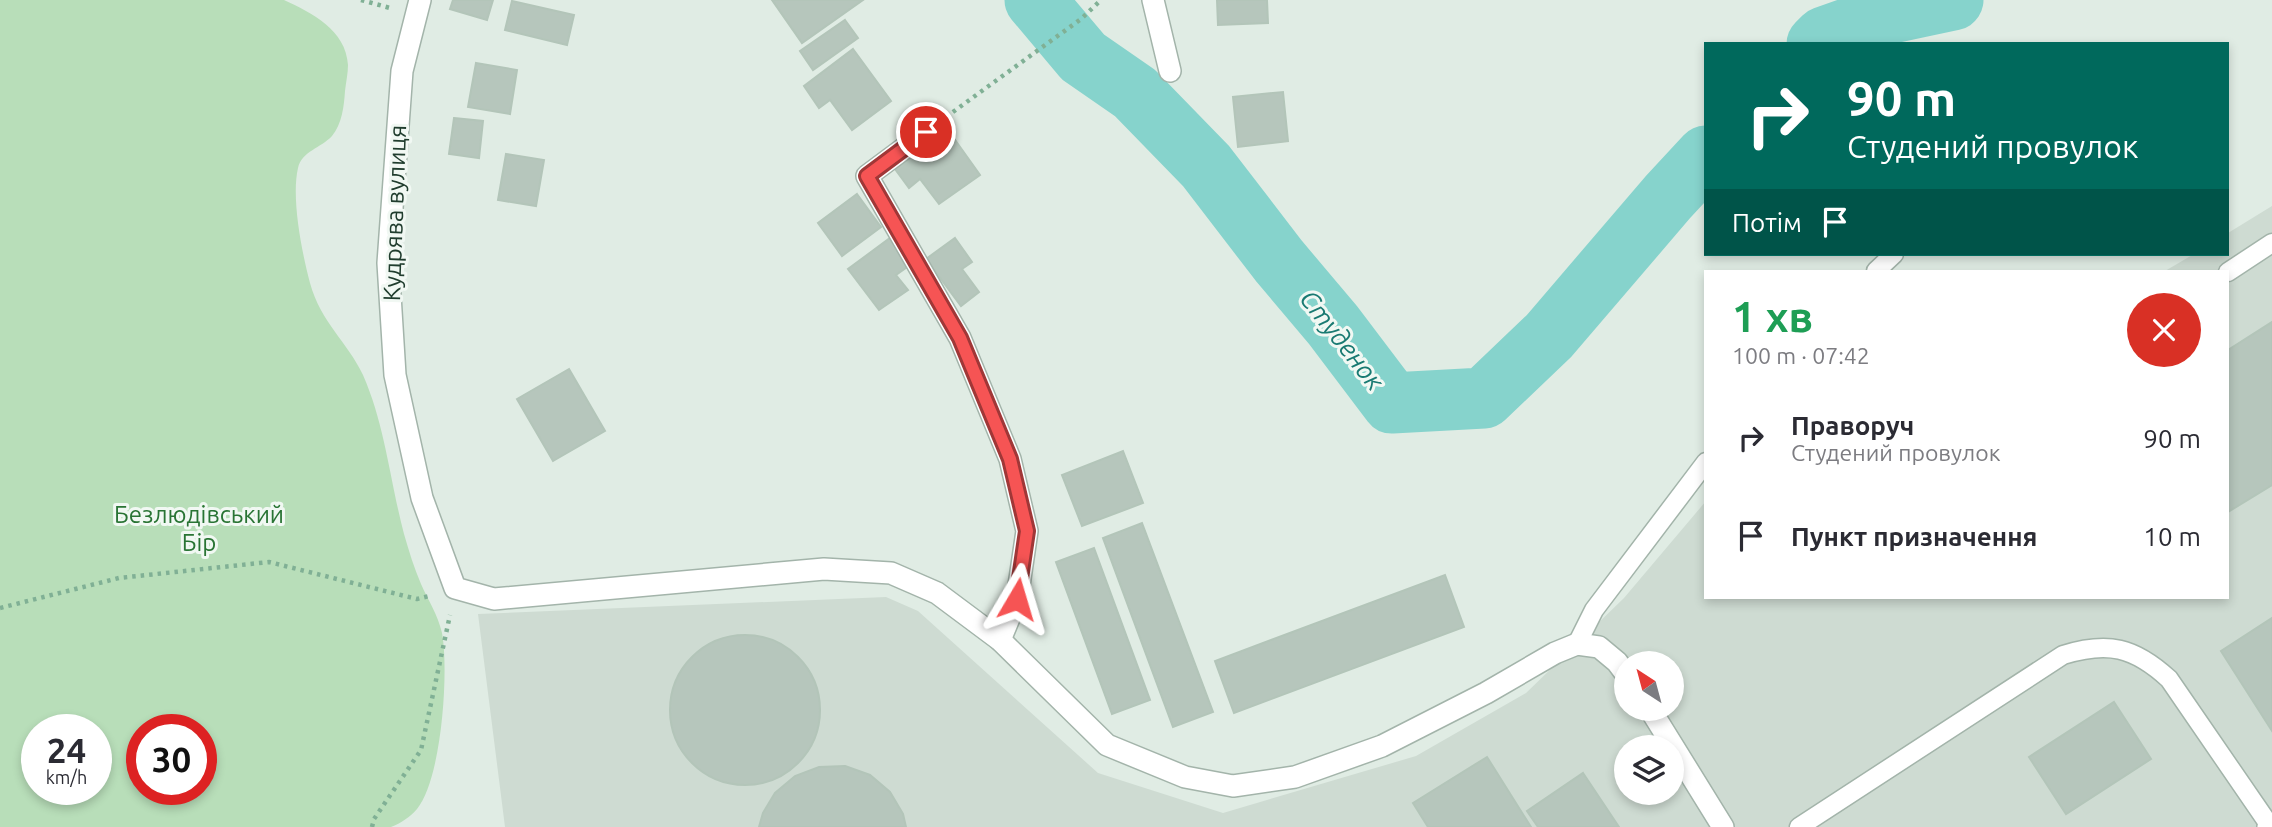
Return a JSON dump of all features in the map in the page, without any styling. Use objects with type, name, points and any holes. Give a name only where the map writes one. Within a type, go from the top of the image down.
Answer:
[{"type":"street","name":"Кудрява вулиця","points":[[420,0],[402,71],[388,263],[395,375],[422,498],[455,588]]},
{"type":"street","points":[[1153,0],[1170,71]]},
{"type":"street","points":[[926,132],[867,176],[960,338],[1010,459],[1027,531],[1017,599],[1000,639]]},
{"type":"street","points":[[455,588],[494,599],[824,569],[891,573],[937,593],[1000,639],[1107,745],[1185,776],[1233,786],[1295,777],[1382,746],[1486,693],[1555,653],[1577,644],[1599,646],[1614,659]]},
{"type":"street","points":[[1657,721],[1723,827]]},
{"type":"lane","points":[[2229,271],[2272,243]]},
{"type":"lane","points":[[1877,270],[1892,256]]},
{"type":"lane","points":[[1577,644],[1594,610],[1704,464]]},
{"type":"lane","points":[[1799,827],[2063,655],[2085,648],[2109,647],[2142,657],[2169,679],[2270,826]]},
{"type":"path","points":[[926,132],[1081,19],[1101,0]]},
{"type":"path","points":[[0,608],[119,578],[269,562],[416,599],[455,588],[421,750],[374,819],[372,827]]},
{"type":"shaded area","points":[[2272,206],[2272,827],[505,827],[478,614],[886,597],[918,611],[1098,773],[1223,813],[1416,756],[1526,693],[1624,598],[1704,503],[1704,599],[2229,599],[2229,270],[2167,270],[2191,256],[2229,256],[2229,232]]},
{"type":"green space","name":"Безлюдівський Бір","points":[[0,0],[284,0],[326,24],[341,42],[348,65],[343,109],[332,136],[300,162],[296,180],[298,226],[315,297],[327,321],[357,363],[371,394],[408,547],[442,633],[444,650],[442,724],[432,774],[426,794],[417,809],[391,827],[0,827]]},
{"type":"building","points":[[453,0],[493,0],[487,20],[450,9]]},
{"type":"building","points":[[772,0],[863,0],[802,43]]},
{"type":"building","points":[[1217,0],[1267,0],[1268,23],[1218,25]]},
{"type":"building","points":[[512,1],[574,15],[567,45],[505,30]]},
{"type":"building","points":[[845,20],[858,38],[813,70],[800,51]]},
{"type":"building","points":[[853,49],[891,101],[852,130],[830,100],[819,108],[804,86]]},
{"type":"building","points":[[476,63],[517,70],[510,114],[468,107]]},
{"type":"building","points":[[1283,92],[1288,141],[1238,147],[1233,97]]},
{"type":"building","points":[[454,118],[483,121],[479,158],[449,154]]},
{"type":"building","points":[[948,130],[980,175],[939,204],[920,179],[909,188],[895,169]]},
{"type":"building","points":[[506,154],[544,160],[536,206],[498,200]]},
{"type":"building","points":[[857,194],[881,227],[842,256],[818,223]]},
{"type":"building","points":[[890,238],[910,265],[896,275],[908,290],[879,310],[848,269]]},
{"type":"building","points":[[955,238],[972,262],[962,269],[979,292],[961,306],[926,259]]},
{"type":"building","points":[[2272,322],[2272,485],[2229,511],[2229,349]]},
{"type":"building","points":[[569,369],[605,431],[553,461],[517,399]]},
{"type":"building","points":[[1123,451],[1143,503],[1082,526],[1062,475]]},
{"type":"building","points":[[1142,523],[1213,712],[1173,727],[1103,538]]},
{"type":"building","points":[[1094,548],[1150,700],[1112,714],[1056,562]]},
{"type":"building","points":[[1445,575],[1464,627],[1234,713],[1215,661]]},
{"type":"building","points":[[2272,618],[2272,731],[2221,651]]},
{"type":"building","points":[[745,635],[774,641],[798,657],[814,681],[820,710],[814,739],[798,763],[774,779],[745,785],[716,779],[692,763],[676,739],[670,710],[676,681],[692,657],[716,641]]},
{"type":"building","points":[[2114,702],[2151,759],[2066,814],[2029,757]]},
{"type":"building","points":[[1487,757],[1531,827],[1428,827],[1413,803]]},
{"type":"building","points":[[845,766],[870,775],[890,792],[903,814],[906,827],[759,827],[763,813],[775,793],[795,776],[819,767]]},
{"type":"building","points":[[1583,773],[1619,827],[1538,827],[1527,811]]},
{"type":"waterway","name":"Студенок","points":[[1035,0],[1083,57],[1135,93],[1206,166],[1392,403],[1484,398],[1549,336],[1704,158]]},
{"type":"waterway","name":"Студенок","points":[[1819,42],[1824,37],[1892,13],[1953,0]]},
{"type":"route","points":[[926,132],[867,176],[960,338],[1010,459],[1027,531],[1017,599]]}]
